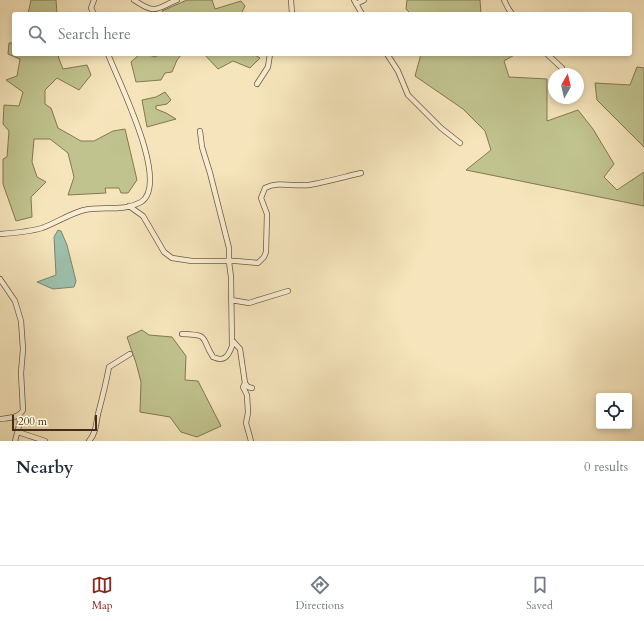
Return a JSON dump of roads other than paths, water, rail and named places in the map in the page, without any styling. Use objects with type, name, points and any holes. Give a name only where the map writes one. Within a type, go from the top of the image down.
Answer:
[{"type":"street","points":[[93,12],[92,8],[94,0]]},
{"type":"street","points":[[134,0],[149,9],[160,8],[177,0]]},
{"type":"street","points":[[291,0],[292,12]]},
{"type":"street","points":[[361,12],[355,2],[364,0]]},
{"type":"street","points":[[504,0],[511,12]]},
{"type":"street","points":[[0,234],[42,228],[84,210],[129,206],[142,200],[148,192],[150,176],[146,152],[127,98],[109,56]]},
{"type":"street","points":[[257,84],[268,67],[270,56]]},
{"type":"street","points":[[388,56],[398,71],[408,95],[441,128],[460,143]]},
{"type":"street","points":[[549,56],[562,68]]},
{"type":"street","points":[[182,334],[198,335],[203,337],[213,357],[220,360],[227,356],[232,346],[230,253],[202,147],[200,131]]},
{"type":"street","points":[[129,206],[143,216],[164,252],[172,258],[179,260],[258,262],[264,257],[266,252],[267,214],[261,198],[265,188],[283,184],[300,186],[361,174]]},
{"type":"street","points":[[0,279],[15,302],[21,321],[23,339],[21,373],[22,412],[19,415],[0,419]]},
{"type":"street","points":[[231,300],[249,303],[288,291]]},
{"type":"street","points":[[232,340],[240,349],[245,383],[243,387],[247,394],[248,413],[246,423],[251,441]]},
{"type":"street","points":[[89,441],[94,434],[109,367],[130,354]]},
{"type":"street","points":[[245,383],[248,387],[252,388]]},
{"type":"street","points":[[16,441],[20,422],[19,415]]},
{"type":"street","points":[[18,432],[45,441]]}]
